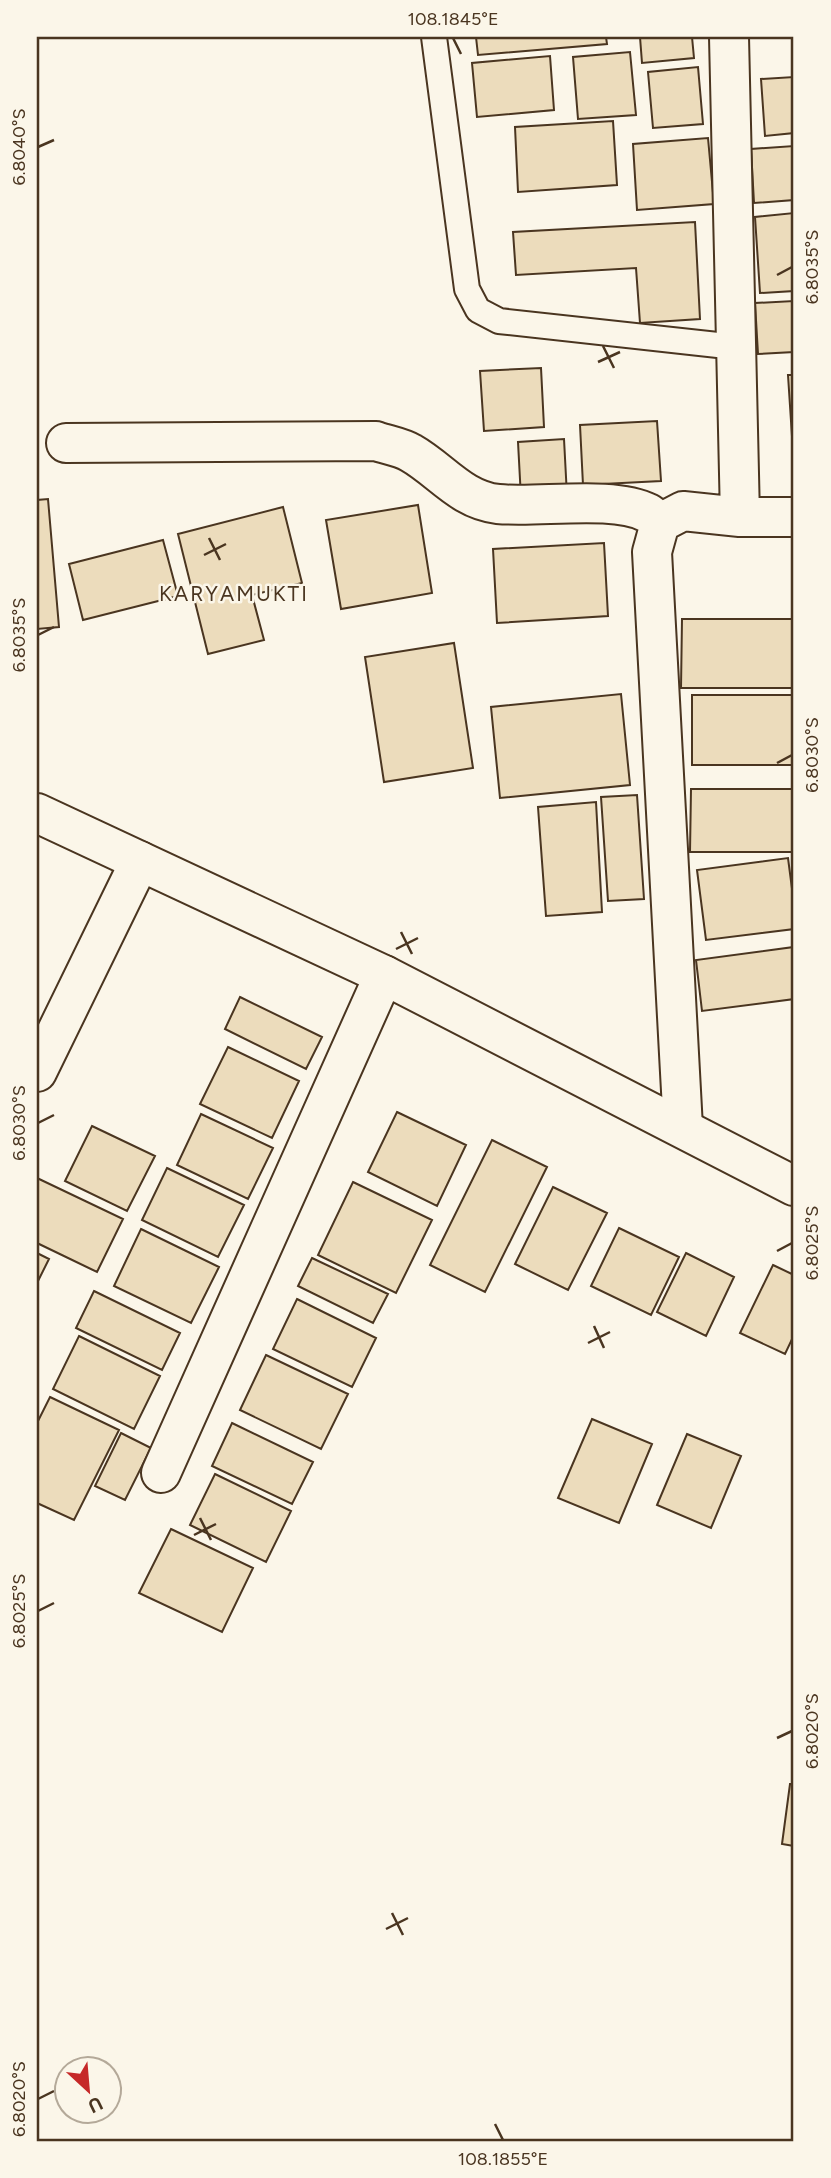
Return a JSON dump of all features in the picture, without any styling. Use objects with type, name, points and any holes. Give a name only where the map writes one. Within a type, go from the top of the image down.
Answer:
[{"type":"street","points":[[729,37],[740,517]]},
{"type":"street","points":[[65,443],[376,442],[408,451],[433,466],[461,491],[496,504],[613,503],[647,513],[660,523]]},
{"type":"street","points":[[683,1128],[652,552],[660,523],[683,511],[740,517],[794,517]]},
{"type":"street","points":[[37,813],[384,975],[794,1186]]},
{"type":"street","points":[[37,1072],[140,861]]},
{"type":"street","points":[[161,1473],[384,975]]},
{"type":"lane","points":[[434,37],[467,289],[478,310],[499,321],[736,347]]},
{"type":"building","points":[[476,37],[606,37],[607,44],[478,55]]},
{"type":"building","points":[[640,37],[692,37],[694,58],[642,63]]},
{"type":"building","points":[[630,52],[636,115],[578,119],[573,57]]},
{"type":"building","points":[[550,56],[554,110],[477,117],[472,63]]},
{"type":"building","points":[[698,67],[703,124],[653,128],[648,72]]},
{"type":"building","points":[[794,77],[794,133],[765,136],[761,79]]},
{"type":"building","points":[[613,121],[617,185],[518,192],[515,127]]},
{"type":"building","points":[[708,138],[714,204],[637,210],[633,144]]},
{"type":"building","points":[[794,146],[794,200],[754,203],[751,149]]},
{"type":"building","points":[[794,213],[794,291],[760,293],[755,217]]},
{"type":"building","points":[[695,222],[700,319],[640,323],[636,268],[516,275],[513,232]]},
{"type":"building","points":[[794,301],[794,352],[758,354],[755,303]]},
{"type":"building","points":[[541,368],[544,427],[484,431],[480,371]]},
{"type":"building","points":[[788,375],[794,375],[794,467]]},
{"type":"building","points":[[657,421],[661,481],[583,485],[580,425]]},
{"type":"building","points":[[564,439],[567,496],[521,498],[518,442]]},
{"type":"building","points":[[48,499],[59,627],[37,629],[37,500]]},
{"type":"building","points":[[418,505],[432,593],[341,609],[326,520]]},
{"type":"building","points":[[283,507],[302,583],[252,595],[264,640],[208,654],[178,534]]},
{"type":"building","points":[[163,540],[178,596],[83,620],[69,564]]},
{"type":"building","points":[[604,543],[608,616],[497,623],[493,549]]},
{"type":"building","points":[[682,619],[794,619],[794,688],[681,688]]},
{"type":"building","points":[[454,643],[473,768],[384,782],[365,657]]},
{"type":"building","points":[[621,694],[630,785],[500,798],[491,707]]},
{"type":"building","points":[[692,695],[794,695],[794,765],[692,765]]},
{"type":"building","points":[[691,789],[794,789],[794,852],[690,852]]},
{"type":"building","points":[[637,795],[644,899],[608,901],[601,797]]},
{"type":"building","points":[[596,802],[602,912],[546,916],[538,807]]},
{"type":"building","points":[[788,858],[794,904],[794,929],[706,940],[697,870]]},
{"type":"building","points":[[794,947],[794,999],[702,1011],[696,960]]},
{"type":"building","points":[[240,997],[322,1037],[306,1069],[225,1029]]},
{"type":"building","points":[[228,1047],[299,1081],[272,1138],[200,1104]]},
{"type":"building","points":[[397,1112],[466,1145],[437,1206],[368,1172]]},
{"type":"building","points":[[201,1114],[273,1148],[248,1199],[177,1165]]},
{"type":"building","points":[[92,1126],[155,1156],[127,1211],[65,1181]]},
{"type":"building","points":[[492,1140],[547,1167],[485,1292],[430,1265]]},
{"type":"building","points":[[167,1168],[244,1205],[218,1257],[142,1220]]},
{"type":"building","points":[[37,1178],[123,1219],[97,1272],[37,1243]]},
{"type":"building","points":[[353,1182],[432,1220],[396,1293],[318,1255]]},
{"type":"building","points":[[553,1187],[607,1213],[568,1290],[515,1264]]},
{"type":"building","points":[[619,1228],[679,1257],[651,1315],[591,1286]]},
{"type":"building","points":[[141,1229],[219,1267],[191,1323],[114,1286]]},
{"type":"building","points":[[37,1253],[49,1259],[37,1283]]},
{"type":"building","points":[[686,1253],[734,1277],[706,1336],[657,1312]]},
{"type":"building","points":[[312,1258],[388,1294],[373,1323],[298,1286]]},
{"type":"building","points":[[773,1265],[794,1275],[794,1335],[785,1354],[740,1333]]},
{"type":"building","points":[[94,1291],[180,1333],[162,1370],[76,1328]]},
{"type":"building","points":[[297,1299],[376,1338],[352,1387],[273,1349]]},
{"type":"building","points":[[79,1336],[160,1376],[134,1429],[53,1389]]},
{"type":"building","points":[[266,1355],[348,1394],[321,1449],[240,1410]]},
{"type":"building","points":[[50,1397],[119,1430],[74,1520],[37,1503],[37,1423]]},
{"type":"building","points":[[592,1419],[652,1444],[619,1523],[558,1498]]},
{"type":"building","points":[[232,1423],[313,1462],[292,1504],[212,1466]]},
{"type":"building","points":[[121,1433],[151,1448],[125,1500],[95,1486]]},
{"type":"building","points":[[687,1434],[741,1456],[711,1528],[657,1505]]},
{"type":"building","points":[[215,1474],[291,1511],[266,1562],[190,1525]]},
{"type":"building","points":[[171,1529],[253,1568],[222,1632],[139,1593]]},
{"type":"building","points":[[790,1784],[794,1784],[794,1846],[782,1844]]},
{"type":"district","name":"KARYAMUKTI","points":[[234,593]]}]
